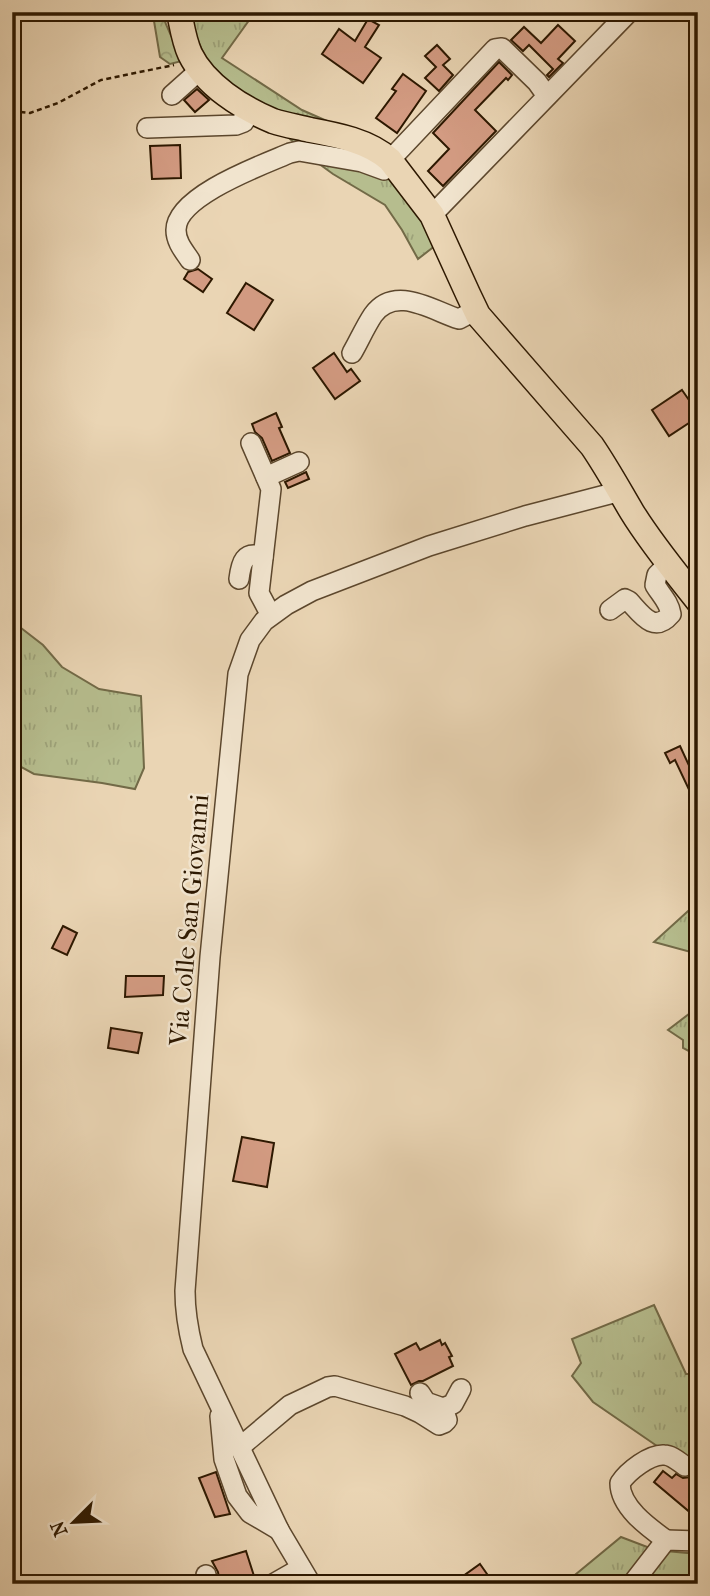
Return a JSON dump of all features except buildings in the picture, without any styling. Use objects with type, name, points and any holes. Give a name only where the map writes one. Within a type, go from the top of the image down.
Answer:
[{"type":"main road","points":[[179,12],[194,58],[221,90],[250,109],[282,124],[342,136],[382,153],[390,160],[432,215],[476,310],[592,446],[633,513],[682,573],[698,601]]},
{"type":"street","points":[[169,12],[173,28],[194,58],[172,95]]},
{"type":"street","points":[[432,215],[629,12]]},
{"type":"street","points":[[190,260],[177,237],[179,218],[186,208],[213,188],[299,151],[362,162],[384,170],[390,160],[495,49],[502,48],[537,82],[547,96]]},
{"type":"street","points":[[147,128],[236,125],[244,122],[250,109]]},
{"type":"street","points":[[352,354],[374,314],[389,302],[400,299],[410,301],[460,319],[476,310]]},
{"type":"street","points":[[251,443],[271,489],[259,593],[272,614]]},
{"type":"street","points":[[266,477],[299,462]]},
{"type":"street","name":"Via Colle San Giovanni","points":[[306,1576],[278,1530],[193,1349],[186,1321],[184,1291],[210,957],[238,674],[250,640],[264,621],[312,591],[429,546],[525,516],[621,491]]},
{"type":"street","points":[[239,579],[240,566],[245,558],[263,556]]},
{"type":"street","points":[[610,610],[625,599],[650,622],[661,623],[671,614],[671,610],[655,585],[657,575],[682,573]]},
{"type":"street","points":[[240,1447],[290,1405],[335,1386],[405,1406],[439,1425],[447,1420],[443,1408]]},
{"type":"street","points":[[420,1393],[426,1402],[443,1408],[453,1404],[461,1389]]},
{"type":"street","points":[[219,1401],[224,1459],[237,1496],[250,1513],[278,1530]]},
{"type":"street","points":[[685,1466],[669,1455],[650,1458],[627,1473],[620,1483],[622,1495],[636,1514],[666,1541],[698,1541]]},
{"type":"street","points":[[632,1584],[666,1541]]},
{"type":"street","points":[[274,1584],[306,1576]]},
{"type":"path","points":[[12,111],[30,113],[58,103],[101,80],[194,58]]},
{"type":"green space","points":[[151,12],[162,12],[172,38],[186,60],[170,64],[160,57]]},
{"type":"green space","points":[[186,12],[255,12],[222,58],[302,110],[354,133],[383,151],[436,245],[418,259],[385,205],[311,158],[209,67]]},
{"type":"green space","points":[[12,621],[43,645],[62,667],[99,689],[141,696],[144,768],[135,789],[34,774],[12,762]]},
{"type":"green space","points":[[698,902],[698,954],[654,942]]},
{"type":"green space","points":[[698,1007],[698,1056],[683,1048],[683,1040],[668,1030]]},
{"type":"green space","points":[[654,1305],[686,1374],[698,1374],[698,1469],[657,1446],[593,1402],[572,1376],[581,1363],[572,1339]]},
{"type":"green space","points":[[621,1537],[655,1550],[698,1554],[698,1584],[564,1584]]}]
